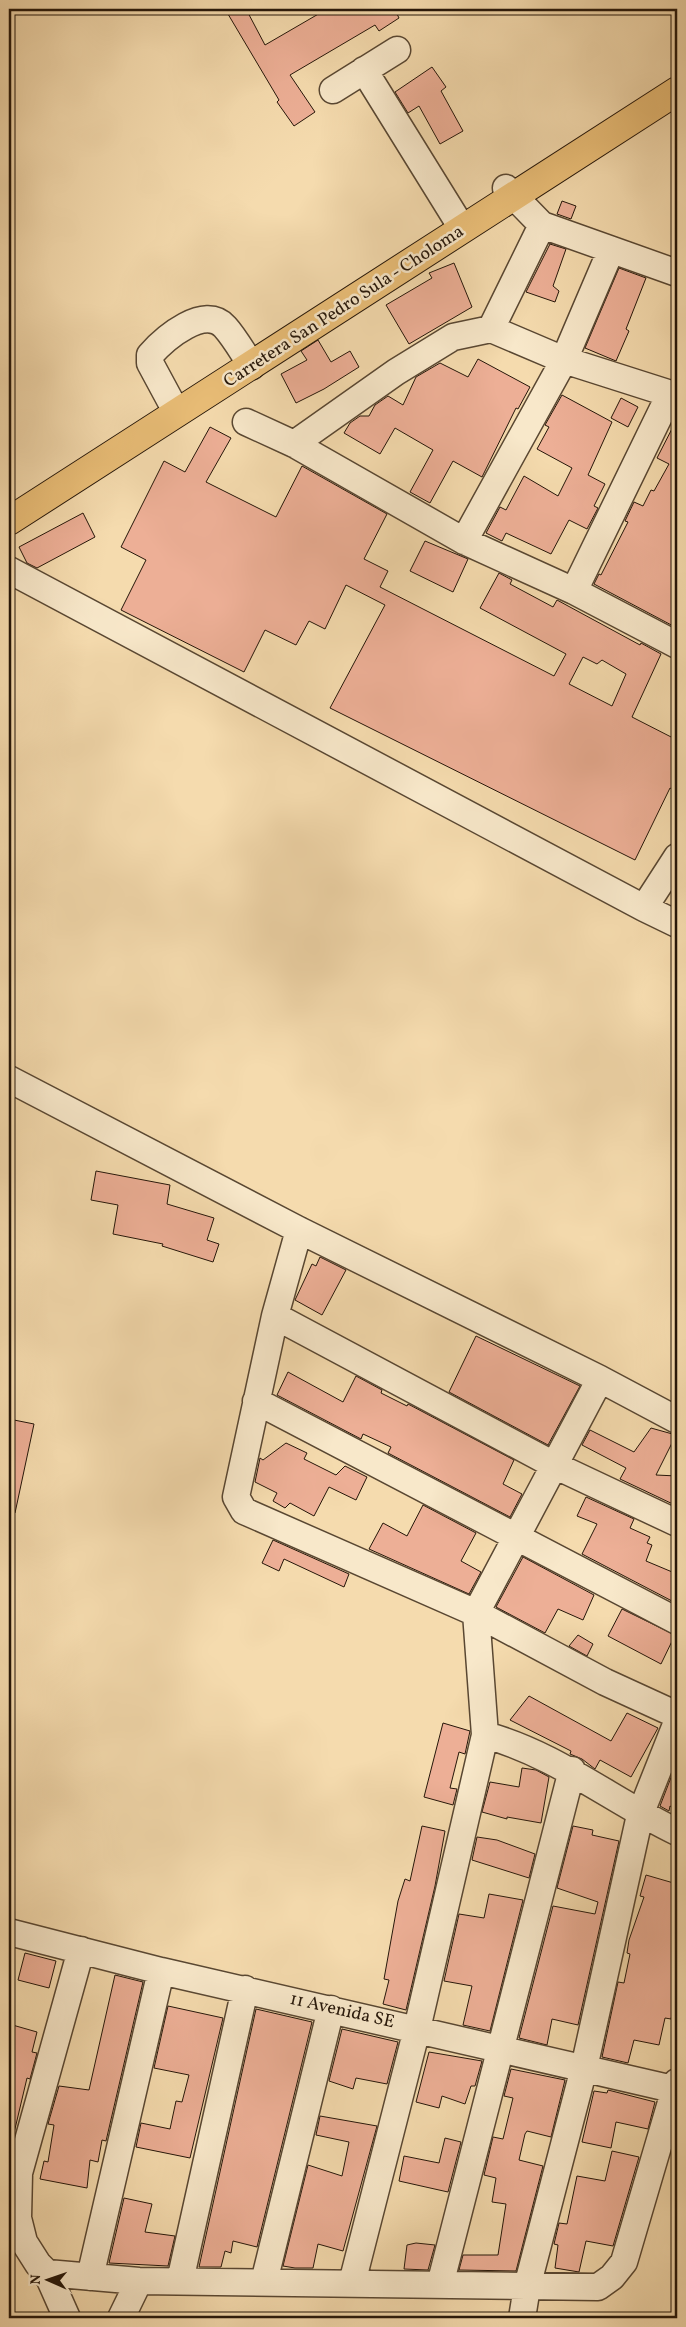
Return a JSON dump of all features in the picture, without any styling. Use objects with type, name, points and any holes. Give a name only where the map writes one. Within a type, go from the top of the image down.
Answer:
[{"type":"main road","name":"Carretera San Pedro Sula - Choloma","points":[[9,506],[171,402],[248,361],[676,89]]},
{"type":"main road","name":"Carretera San Pedro Sula - Choloma","points":[[9,521],[457,220],[510,193]]},
{"type":"street","points":[[333,90],[397,50]]},
{"type":"street","points":[[364,70],[457,220]]},
{"type":"street","points":[[510,193],[542,225],[677,272]]},
{"type":"street","points":[[491,329],[542,225]]},
{"type":"street","points":[[464,540],[564,360],[611,250]]},
{"type":"street","points":[[171,402],[150,363],[150,354],[161,342],[199,319],[213,319],[224,326],[248,361]]},
{"type":"street","points":[[294,444],[396,372],[453,337],[491,329],[564,360],[674,395],[574,591]]},
{"type":"street","points":[[246,422],[294,444],[464,540],[574,591],[677,645]]},
{"type":"street","points":[[9,570],[677,924]]},
{"type":"street","points":[[644,908],[677,857]]},
{"type":"street","points":[[9,1079],[300,1230],[600,1379],[677,1420]]},
{"type":"street","points":[[300,1230],[276,1316],[236,1497],[244,1511],[476,1612],[605,1682],[677,1715]]},
{"type":"street","points":[[276,1316],[556,1466],[677,1523]]},
{"type":"street","points":[[352,2283],[417,2029],[486,1735],[476,1612],[556,1466],[600,1379]]},
{"type":"street","points":[[256,1401],[677,1621]]},
{"type":"street","points":[[522,2318],[527,2287],[584,2068],[640,1814],[677,1722]]},
{"type":"street","points":[[486,1735],[572,1770],[640,1814],[677,1832]]},
{"type":"street","points":[[440,2285],[572,1770]]},
{"type":"street","name":"11 Avenida SE","points":[[9,1932],[160,1971],[331,2008],[584,2068],[676,2087]]},
{"type":"street","points":[[67,2318],[47,2272],[38,2264],[24,2242],[18,2218],[14,2172],[81,1950]]},
{"type":"street","points":[[90,2277],[160,1971]]},
{"type":"street","points":[[180,2281],[245,1989]]},
{"type":"street","points":[[264,2282],[331,2008]]},
{"type":"street","points":[[47,2272],[139,2281],[598,2287],[612,2277],[624,2262],[676,2087]]},
{"type":"street","points":[[121,2318],[139,2281]]},
{"type":"building","points":[[225,9],[246,9],[265,45],[327,9],[402,9],[396,12],[399,18],[379,31],[375,25],[290,75],[315,112],[294,126],[277,102],[279,100]]},
{"type":"building","points":[[432,67],[446,87],[441,91],[463,131],[440,144],[419,106],[408,113],[395,92]]},
{"type":"building","points":[[562,201],[576,206],[571,219],[557,214]]},
{"type":"building","points":[[550,244],[566,249],[553,286],[559,291],[555,302],[526,292]]},
{"type":"building","points":[[454,263],[472,307],[409,344],[386,305],[432,278],[429,273]]},
{"type":"building","points":[[619,268],[646,278],[626,329],[629,331],[616,361],[585,348]]},
{"type":"building","points":[[318,340],[331,362],[350,351],[359,367],[324,389],[296,403],[281,374],[307,360],[301,351]]},
{"type":"building","points":[[478,359],[530,387],[518,409],[516,408],[482,477],[453,461],[430,503],[410,492],[433,450],[395,428],[380,454],[344,433],[350,423],[360,416],[369,416],[375,405],[388,396],[403,405],[416,377],[440,363],[468,377]]},
{"type":"building","points":[[562,395],[612,422],[588,475],[605,484],[594,506],[598,508],[587,529],[569,520],[551,554],[506,533],[502,541],[486,533],[500,507],[506,510],[524,476],[558,496],[572,468],[537,449],[549,427],[545,425]]},
{"type":"building","points":[[621,398],[638,407],[628,427],[611,418]]},
{"type":"building","points":[[677,419],[677,628],[594,584],[599,574],[601,575],[628,522],[625,521],[634,502],[643,506],[651,490],[654,491],[669,464],[657,458]]},
{"type":"building","points":[[210,427],[231,438],[206,482],[276,517],[302,466],[387,514],[364,559],[388,571],[380,587],[554,676],[566,654],[480,608],[499,573],[512,580],[510,584],[553,607],[557,600],[640,645],[641,643],[661,654],[632,717],[677,740],[677,792],[670,788],[635,860],[330,708],[385,605],[346,585],[325,629],[309,621],[296,645],[265,630],[244,672],[121,610],[146,560],[121,547],[164,461],[185,472]],"holes":[[[583,657],[597,664],[602,660],[626,674],[612,706],[569,684]]]},
{"type":"building","points":[[83,513],[95,537],[37,568],[27,563],[19,547]]},
{"type":"building","points":[[425,541],[468,559],[453,592],[410,571]]},
{"type":"building","points":[[96,1171],[170,1185],[167,1204],[214,1218],[207,1240],[219,1244],[213,1262],[162,1246],[163,1244],[113,1234],[118,1205],[91,1200]]},
{"type":"building","points":[[320,1257],[346,1270],[322,1315],[295,1300],[312,1264],[316,1266]]},
{"type":"building","points":[[476,1336],[580,1386],[548,1445],[449,1392]]},
{"type":"building","points":[[288,1372],[343,1402],[356,1376],[382,1390],[381,1393],[407,1406],[408,1404],[514,1460],[503,1484],[522,1494],[510,1517],[388,1453],[391,1447],[363,1434],[361,1439],[277,1395]]},
{"type":"building","points":[[9,1419],[34,1424],[15,1513],[9,1513]]},
{"type":"building","points":[[651,1428],[676,1435],[656,1475],[677,1476],[677,1506],[620,1479],[626,1468],[582,1445],[590,1430],[634,1452]]},
{"type":"building","points":[[286,1443],[307,1453],[304,1459],[336,1475],[345,1466],[367,1477],[356,1500],[329,1487],[314,1516],[290,1503],[285,1508],[273,1501],[277,1493],[255,1482],[260,1458],[263,1460]]},
{"type":"building","points":[[586,1497],[634,1519],[630,1528],[650,1537],[647,1543],[652,1545],[646,1561],[677,1574],[672,1601],[582,1554],[597,1524],[577,1516]]},
{"type":"building","points":[[423,1505],[476,1533],[461,1561],[481,1572],[469,1594],[369,1549],[383,1523],[407,1536]]},
{"type":"building","points":[[273,1540],[349,1574],[344,1587],[284,1559],[279,1571],[262,1563]]},
{"type":"building","points":[[523,1557],[594,1595],[583,1620],[558,1609],[545,1633],[496,1607]]},
{"type":"building","points":[[622,1609],[675,1635],[661,1664],[608,1636]]},
{"type":"building","points":[[578,1635],[593,1644],[587,1656],[569,1646]]},
{"type":"building","points":[[529,1696],[611,1741],[627,1713],[658,1728],[631,1777],[600,1760],[595,1769],[582,1759],[570,1754],[571,1751],[510,1720]]},
{"type":"building","points":[[443,1723],[470,1731],[465,1754],[459,1752],[450,1788],[457,1789],[453,1805],[424,1797]]},
{"type":"building","points":[[677,1762],[677,1810],[670,1806],[669,1811],[660,1806]]},
{"type":"building","points":[[522,1768],[536,1770],[549,1777],[541,1823],[507,1817],[507,1819],[482,1812],[490,1782],[519,1787]]},
{"type":"building","points":[[422,1826],[445,1831],[435,1886],[406,2010],[383,2004],[389,1980],[384,1979],[398,1901],[405,1879],[410,1881]]},
{"type":"building","points":[[573,1826],[593,1830],[592,1835],[619,1841],[578,2025],[552,2019],[547,2045],[519,2038],[553,1906],[595,1914],[598,1902],[557,1888]]},
{"type":"building","points":[[477,1837],[497,1840],[535,1854],[529,1878],[472,1860]]},
{"type":"building","points":[[646,1875],[677,1884],[677,1989],[671,2019],[665,2018],[659,2045],[634,2040],[628,2063],[602,2057],[618,1982],[624,1983],[630,1954],[627,1953],[629,1940],[644,1897],[640,1896]]},
{"type":"building","points":[[489,1894],[523,1900],[490,2031],[463,2025],[472,1986],[444,1981],[459,1914],[484,1918]]},
{"type":"building","points":[[25,1953],[56,1961],[49,1988],[18,1980]]},
{"type":"building","points":[[115,1975],[143,1982],[106,2141],[102,2140],[98,2162],[90,2160],[87,2188],[40,2179],[44,2161],[48,2162],[54,2125],[48,2124],[59,2086],[89,2090]]},
{"type":"building","points":[[168,2006],[223,2018],[190,2158],[136,2147],[141,2123],[170,2129],[176,2101],[182,2102],[189,2075],[154,2068]]},
{"type":"building","points":[[256,2009],[312,2022],[257,2247],[233,2241],[231,2253],[225,2251],[221,2267],[199,2267]]},
{"type":"building","points":[[9,2024],[37,2032],[32,2052],[37,2053],[30,2079],[27,2078],[14,2133],[9,2133]]},
{"type":"building","points":[[342,2029],[398,2042],[387,2084],[356,2078],[353,2089],[329,2081]]},
{"type":"building","points":[[429,2052],[482,2061],[475,2086],[471,2086],[465,2104],[442,2096],[439,2108],[416,2102]]},
{"type":"building","points":[[511,2069],[565,2080],[551,2137],[527,2131],[525,2134],[519,2160],[543,2166],[516,2271],[459,2270],[463,2255],[498,2255],[506,2204],[492,2202],[496,2178],[484,2175],[493,2137],[503,2139],[513,2098],[504,2096]]},
{"type":"building","points":[[608,2090],[655,2102],[648,2129],[616,2122],[611,2148],[582,2142],[594,2091],[607,2093]]},
{"type":"building","points":[[320,2116],[377,2126],[343,2251],[318,2244],[313,2268],[283,2266],[308,2165],[342,2176],[349,2142],[316,2135]]},
{"type":"building","points":[[445,2138],[461,2142],[448,2192],[399,2181],[404,2156],[439,2163]]},
{"type":"building","points":[[612,2151],[639,2157],[613,2246],[586,2241],[579,2272],[555,2268],[558,2245],[554,2244],[559,2223],[567,2224],[577,2176],[605,2181]]},
{"type":"building","points":[[124,2198],[152,2204],[145,2232],[175,2236],[168,2266],[109,2263]]},
{"type":"building","points":[[416,2243],[435,2245],[428,2270],[404,2269],[407,2245]]}]
